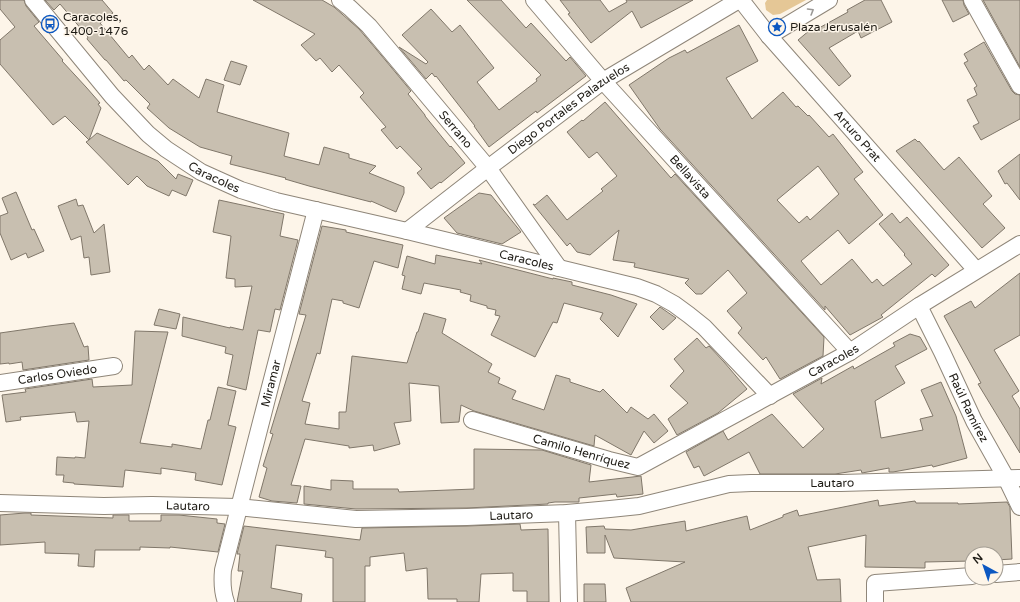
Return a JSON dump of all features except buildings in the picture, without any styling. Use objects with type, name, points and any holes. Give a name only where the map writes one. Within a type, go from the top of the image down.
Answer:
[{"type":"street","name":"Caracoles","points":[[33,0],[112,96],[148,134],[166,149],[201,172],[242,190],[276,201],[637,287],[656,294],[674,304],[704,327],[770,396],[850,352],[919,306],[1020,244]]},
{"type":"street","name":"Serrano","points":[[340,0],[369,26],[488,168],[559,268]]},
{"type":"street","name":"Bellavista","points":[[534,0],[603,81],[850,352]]},
{"type":"street","name":"Diego Portales Palazuelos","points":[[407,231],[603,81],[740,0]]},
{"type":"street","name":"Arturo Prat","points":[[740,0],[769,36],[976,270]]},
{"type":"street","points":[[769,36],[829,0]]},
{"type":"street","points":[[972,0],[1020,86]]},
{"type":"street","name":"Miramar","points":[[226,602],[222,584],[226,556],[316,210]]},
{"type":"street","name":"Raúl Ramírez","points":[[919,306],[974,421],[1013,478],[1020,507]]},
{"type":"street","name":"Carlos Oviedo","points":[[0,383],[114,366]]},
{"type":"street","name":"Camilo Henríquez","points":[[472,420],[638,468],[770,396]]},
{"type":"street","name":"Lautaro","points":[[0,503],[104,506],[238,507],[356,518],[467,517],[566,513],[639,506],[729,484],[841,483],[1013,478]]},
{"type":"street","points":[[566,513],[569,602]]},
{"type":"street","points":[[1004,573],[1020,572]]},
{"type":"street","points":[[875,602],[875,583],[964,577]]},
{"type":"shaded area","points":[[767,0],[806,0],[780,14],[773,15],[766,10],[765,3]]},
{"type":"place","name":"Caracoles, 1400-1476","points":[[50,24]]},
{"type":"place","name":"Plaza Jerusalén","points":[[777,27]]}]
